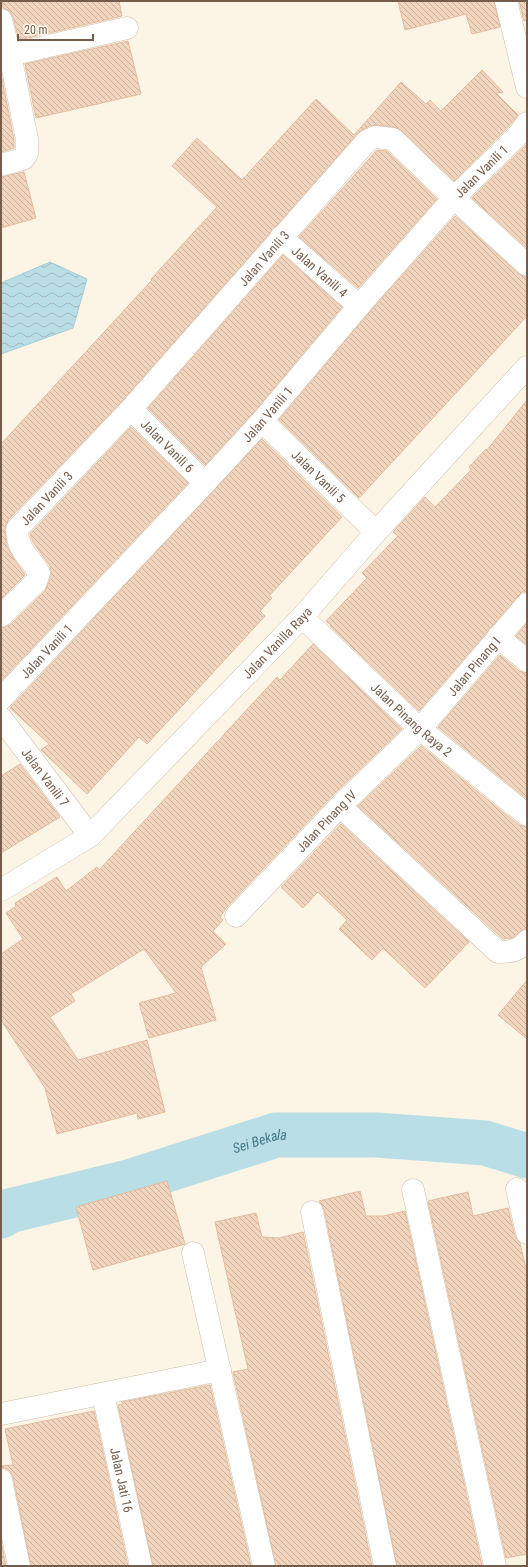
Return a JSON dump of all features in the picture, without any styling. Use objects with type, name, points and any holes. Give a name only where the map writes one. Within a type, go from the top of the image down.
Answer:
[{"type":"street","points":[[506,1],[527,88]]},
{"type":"street","points":[[1,20],[6,56],[27,139],[27,154],[23,158],[1,165]]},
{"type":"street","points":[[6,56],[127,28]]},
{"type":"street","name":"Jalan Vanili 1","points":[[1,699],[262,421],[359,306],[454,198],[520,133],[527,124]]},
{"type":"street","name":"Jalan Vanili 3","points":[[1,616],[36,582],[39,574],[34,564],[23,552],[17,538],[17,529],[130,409],[367,141],[375,137],[393,139],[527,265]]},
{"type":"street","name":"Jalan Vanili 4","points":[[281,237],[359,306]]},
{"type":"street","name":"Jalan Vanilla Raya","points":[[1,890],[90,836],[302,617],[376,532],[527,367]]},
{"type":"street","name":"Jalan Vanili 6","points":[[130,409],[205,483]]},
{"type":"street","name":"Jalan Vanili 5","points":[[262,421],[376,532]]},
{"type":"street","name":"Jalan Pinang I","points":[[420,729],[527,604]]},
{"type":"street","name":"Jalan Pinang Raya 2","points":[[302,617],[420,729],[527,815]]},
{"type":"street","points":[[498,637],[527,662]]},
{"type":"street","name":"Jalan Vanili 7","points":[[1,718],[90,836]]},
{"type":"street","name":"Jalan Pinang IV","points":[[236,916],[340,806],[420,729]]},
{"type":"street","points":[[340,806],[498,952],[512,952],[522,947],[527,941]]},
{"type":"street","points":[[517,1189],[527,1233]]},
{"type":"street","points":[[413,1190],[495,1566]]},
{"type":"street","points":[[312,1212],[385,1566]]},
{"type":"street","points":[[194,1254],[264,1566]]},
{"type":"street","points":[[1,1414],[220,1370]]},
{"type":"street","name":"Jalan Jati 16","points":[[103,1394],[141,1566]]},
{"type":"street","points":[[1,1480],[19,1566]]},
{"type":"water","points":[[50,262],[87,279],[73,328],[1,354],[1,283]]},
{"type":"building","points":[[2,1],[119,1],[122,16],[19,40],[13,17],[10,11],[3,8]]},
{"type":"building","points":[[398,1],[494,1],[500,27],[472,34],[466,14],[405,30]]},
{"type":"building","points":[[519,1],[527,1],[527,20],[524,21]]},
{"type":"building","points":[[128,41],[141,94],[36,118],[25,64]]},
{"type":"building","points":[[482,70],[503,92],[496,93],[518,115],[510,125],[454,181],[401,130],[394,127],[376,125],[369,126],[358,133],[122,401],[8,520],[5,530],[7,546],[25,575],[1,599],[1,444],[217,207],[172,166],[197,138],[242,180],[316,99],[354,135],[401,82],[426,104],[430,100],[441,111]]},
{"type":"building","points":[[1,74],[14,140],[14,148],[1,152]]},
{"type":"building","points":[[527,144],[527,248],[472,198]]},
{"type":"building","points":[[377,150],[387,151],[437,199],[358,288],[299,237]]},
{"type":"building","points":[[24,172],[36,218],[1,228],[1,177]]},
{"type":"building","points":[[455,216],[519,274],[527,277],[527,316],[359,498],[279,420],[368,314]]},
{"type":"building","points":[[283,255],[342,307],[253,413],[205,465],[148,408]]},
{"type":"building","points":[[527,400],[527,592],[522,592],[518,596],[419,711],[326,621],[367,578],[362,573],[398,536],[393,532],[425,497],[435,507],[471,470],[469,467],[486,449],[487,450]]},
{"type":"building","points":[[131,427],[188,483],[1,681],[1,628],[10,625],[45,591],[51,577],[50,566],[33,542],[30,534]]},
{"type":"building","points":[[262,439],[342,517],[269,596],[272,598],[260,611],[265,616],[243,640],[147,744],[139,737],[87,794],[41,750],[49,744],[10,708]]},
{"type":"building","points":[[527,623],[527,645],[516,636]]},
{"type":"building","points":[[313,644],[402,729],[331,797],[227,907],[220,917],[223,920],[213,931],[226,944],[201,967],[216,1020],[149,1038],[139,1003],[176,993],[144,949],[71,994],[75,1001],[50,1017],[78,1060],[147,1040],[165,1112],[138,1119],[137,1113],[57,1134],[45,1088],[1,1020],[1,954],[23,939],[6,913],[16,906],[15,903],[57,877],[66,891],[97,867],[99,870],[277,677],[280,680]]},
{"type":"building","points":[[500,655],[519,671],[527,673],[527,799],[438,727]]},
{"type":"building","points":[[421,746],[519,825],[527,827],[527,929],[523,929],[512,938],[503,939],[358,806]]},
{"type":"building","points":[[20,764],[60,817],[1,853],[1,776]]},
{"type":"building","points":[[341,824],[469,942],[425,988],[383,948],[372,960],[339,929],[347,920],[318,892],[303,908],[281,887]]},
{"type":"building","points":[[527,980],[527,1039],[498,1015]]},
{"type":"building","points":[[167,1181],[185,1244],[93,1270],[76,1207]]},
{"type":"building","points":[[360,1191],[366,1216],[383,1216],[405,1211],[482,1566],[397,1566],[324,1209],[319,1201]]},
{"type":"building","points":[[468,1192],[473,1216],[508,1208],[515,1236],[520,1243],[527,1273],[527,1554],[506,1558],[428,1201]]},
{"type":"building","points":[[256,1213],[262,1237],[279,1238],[303,1232],[372,1566],[276,1566],[233,1372],[248,1369],[215,1222]]},
{"type":"building","points":[[210,1385],[251,1566],[153,1566],[118,1405],[123,1404],[122,1402]]},
{"type":"building","points":[[94,1411],[128,1566],[31,1566],[13,1477],[10,1471],[5,1468],[1,1468],[1,1466],[13,1465],[5,1429]]},
{"type":"building","points":[[1,1541],[6,1566],[1,1566]]},
{"type":"waterway","name":"Sei Bekala","points":[[1,1216],[9,1211],[132,1181],[276,1135],[377,1135],[485,1143],[527,1156]]}]
